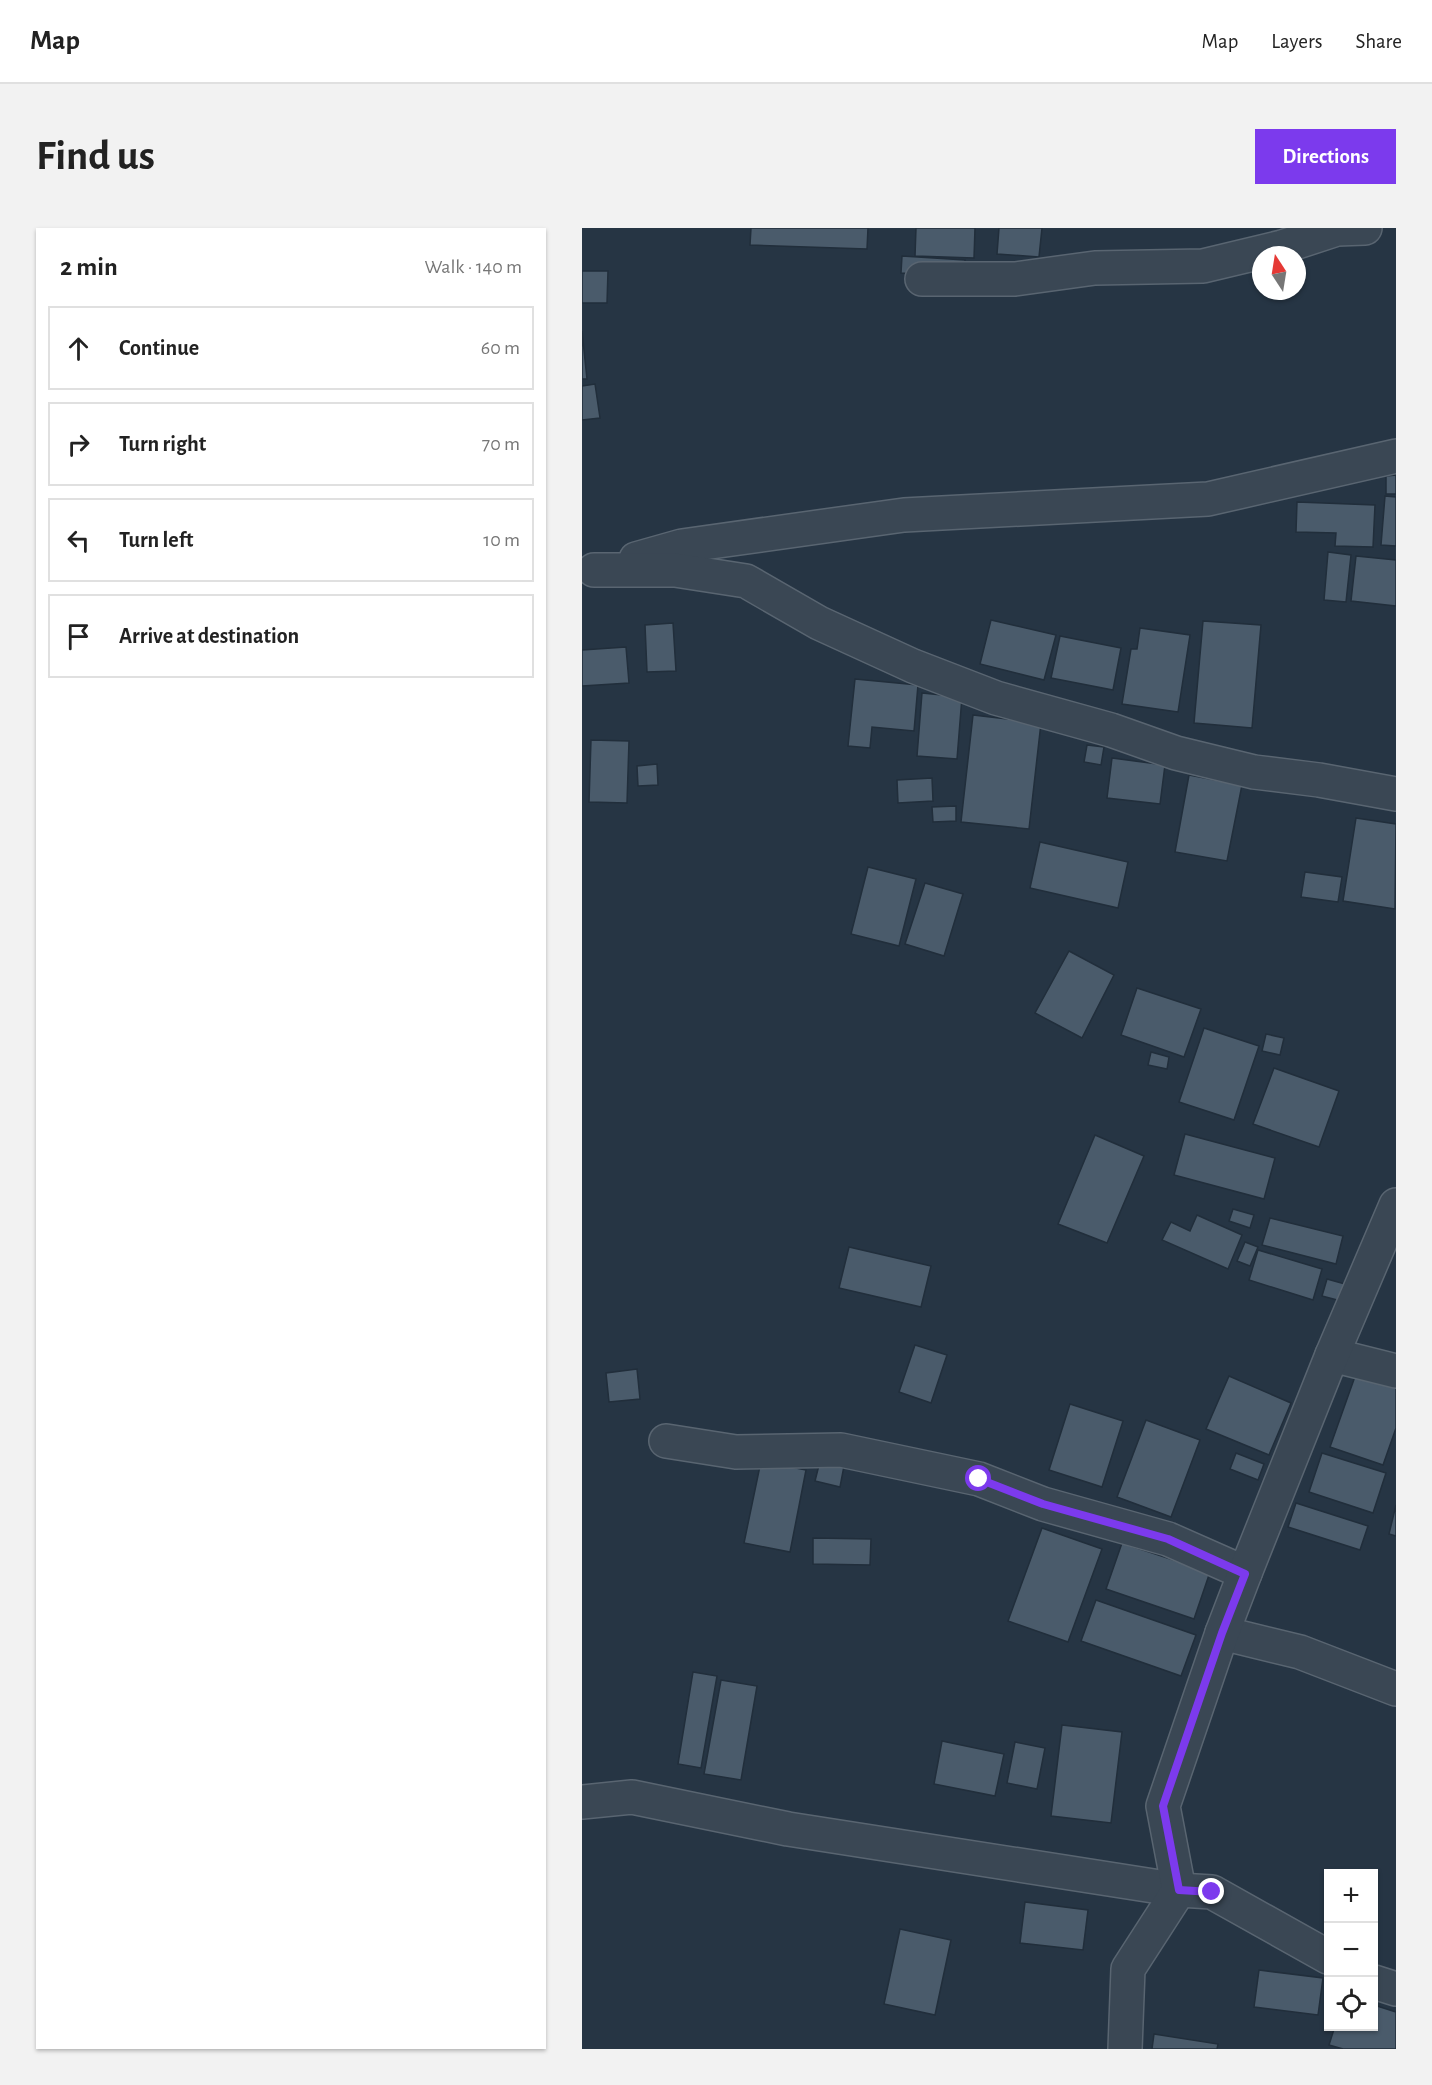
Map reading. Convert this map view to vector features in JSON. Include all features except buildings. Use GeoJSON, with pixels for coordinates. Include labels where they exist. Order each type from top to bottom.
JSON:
{"type":"FeatureCollection","features":[{"type":"Feature","properties":{"kind":"street"},"geometry":{"type":"LineString","coordinates":[[922,279],[1015,279],[1095,268],[1203,266],[1281,247],[1337,229],[1365,228]]}},
{"type":"Feature","properties":{"kind":"street"},"geometry":{"type":"LineString","coordinates":[[588,570],[682,546],[904,515],[1208,499],[1396,456]]}},
{"type":"Feature","properties":{"kind":"street"},"geometry":{"type":"LineString","coordinates":[[588,570],[675,570],[746,581],[819,623],[913,666],[996,698],[1111,730],[1176,753],[1254,772],[1320,780],[1396,794]]}},
{"type":"Feature","properties":{"kind":"street"},"geometry":{"type":"LineString","coordinates":[[1125,2049],[1128,1969],[1179,1890],[1163,1806],[1222,1633],[1332,1355],[1396,1205]]}},
{"type":"Feature","properties":{"kind":"street"},"geometry":{"type":"LineString","coordinates":[[1332,1355],[1396,1371]]}},
{"type":"Feature","properties":{"kind":"street"},"geometry":{"type":"LineString","coordinates":[[666,1441],[736,1452],[841,1450],[979,1479],[1043,1504],[1168,1539],[1245,1574]]}},
{"type":"Feature","properties":{"kind":"street"},"geometry":{"type":"LineString","coordinates":[[1222,1633],[1300,1652],[1396,1689]]}},
{"type":"Feature","properties":{"kind":"street"},"geometry":{"type":"LineString","coordinates":[[582,1802],[632,1797],[788,1829],[1179,1890],[1212,1892],[1324,1954]]}},
{"type":"Feature","properties":{"kind":"street"},"geometry":{"type":"LineString","coordinates":[[1378,1983],[1396,1989]]}},
{"type":"Feature","properties":{"kind":"route"},"geometry":{"type":"LineString","coordinates":[[979,1479],[1043,1504],[1168,1539],[1245,1574],[1222,1633],[1163,1806],[1179,1890],[1212,1892]]}}]}
